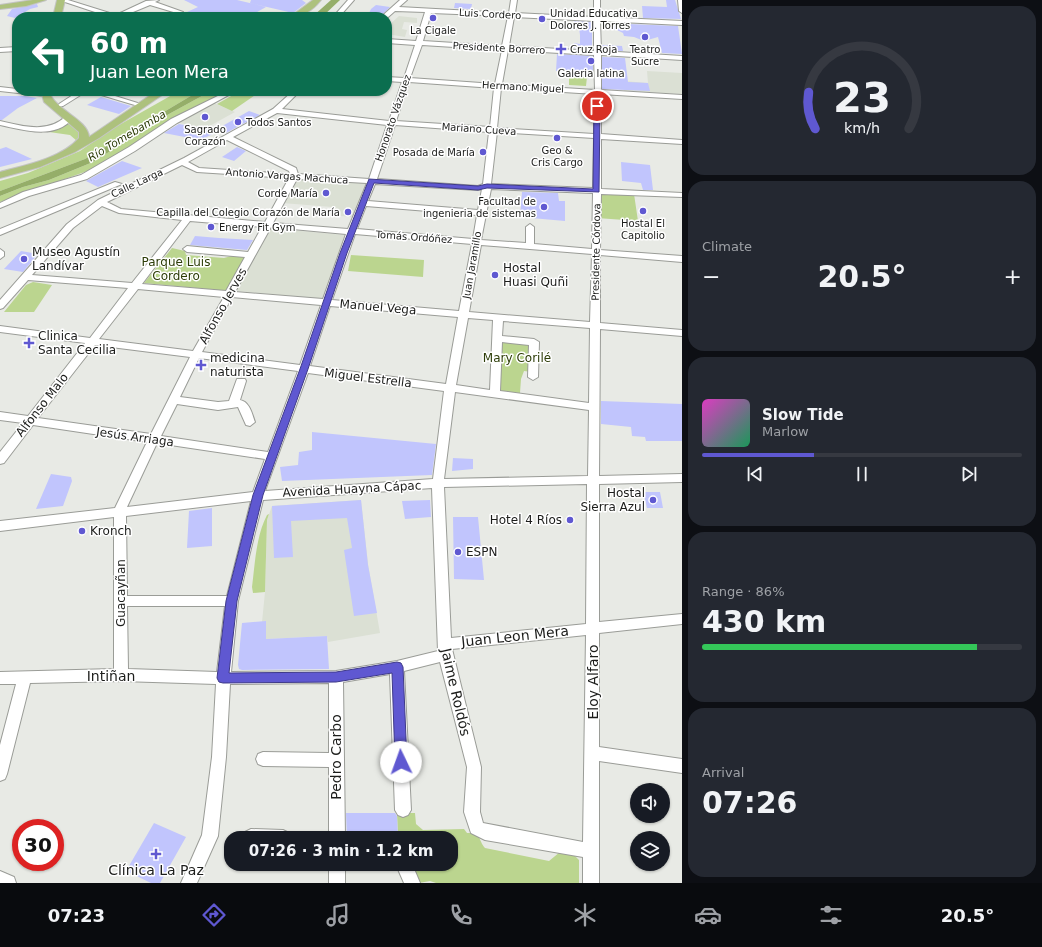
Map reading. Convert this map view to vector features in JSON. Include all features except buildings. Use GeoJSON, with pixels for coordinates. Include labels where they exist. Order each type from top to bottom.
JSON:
{"type":"FeatureCollection","features":[{"type":"Feature","properties":{"kind":"main road"},"geometry":{"type":"LineString","coordinates":[[58,12],[62,0]]}},
{"type":"Feature","properties":{"kind":"main road"},"geometry":{"type":"LineString","coordinates":[[302,12],[317,0]]}},
{"type":"Feature","properties":{"kind":"main road"},"geometry":{"type":"LineString","coordinates":[[0,7],[40,1],[50,4],[54,3]]}},
{"type":"Feature","properties":{"kind":"main road"},"geometry":{"type":"LineString","coordinates":[[48,96],[49,102],[83,131],[86,138]]}},
{"type":"Feature","properties":{"kind":"main road"},"geometry":{"type":"LineString","coordinates":[[0,174],[25,169],[60,156],[86,138],[90,133],[88,129],[51,96]]}},
{"type":"Feature","properties":{"kind":"main road"},"geometry":{"type":"LineString","coordinates":[[0,174],[25,171],[60,158],[82,147],[140,105],[155,96]]}},
{"type":"Feature","properties":{"kind":"main road"},"geometry":{"type":"LineString","coordinates":[[0,174],[71,148],[86,138],[98,135]]}},
{"type":"Feature","properties":{"kind":"street"},"geometry":{"type":"LineString","coordinates":[[62,0],[100,12]]}},
{"type":"Feature","properties":{"kind":"street"},"geometry":{"type":"LineString","coordinates":[[142,0],[153,1],[180,12]]}},
{"type":"Feature","properties":{"kind":"street"},"geometry":{"type":"LineString","coordinates":[[340,12],[351,0]]}},
{"type":"Feature","properties":{"kind":"street"},"geometry":{"type":"LineString","coordinates":[[390,12],[404,0]]}},
{"type":"Feature","properties":{"kind":"street","name":"Juan Jaramillo"},"geometry":{"type":"LineString","coordinates":[[438,483],[450,388],[487,186],[498,86],[514,0]]}},
{"type":"Feature","properties":{"kind":"street","name":"Presidente Córdova"},"geometry":{"type":"LineString","coordinates":[[593,480],[598,92],[596,20],[597,0]]}},
{"type":"Feature","properties":{"kind":"street"},"geometry":{"type":"LineString","coordinates":[[681,0],[682,11]]}},
{"type":"Feature","properties":{"kind":"street"},"geometry":{"type":"LineString","coordinates":[[128,12],[153,1]]}},
{"type":"Feature","properties":{"kind":"street","name":"Luis Cordero"},"geometry":{"type":"LineString","coordinates":[[394,9],[682,23]]}},
{"type":"Feature","properties":{"kind":"street","name":"Honorato Vázquez"},"geometry":{"type":"LineString","coordinates":[[189,883],[210,836],[219,757],[223,678],[232,601],[258,495],[352,232],[364,204],[419,43],[428,11]]}},
{"type":"Feature","properties":{"kind":"street","name":"Presidente Borrero"},"geometry":{"type":"LineString","coordinates":[[392,42],[682,58]]}},
{"type":"Feature","properties":{"kind":"street"},"geometry":{"type":"LineString","coordinates":[[0,50],[12,49]]}},
{"type":"Feature","properties":{"kind":"street","name":"Hermano Miguel"},"geometry":{"type":"LineString","coordinates":[[392,79],[682,97]]}},
{"type":"Feature","properties":{"kind":"street"},"geometry":{"type":"LineString","coordinates":[[0,89],[12,90]]}},
{"type":"Feature","properties":{"kind":"street"},"geometry":{"type":"LineString","coordinates":[[60,104],[75,96]]}},
{"type":"Feature","properties":{"kind":"street"},"geometry":{"type":"LineString","coordinates":[[108,96],[140,105]]}},
{"type":"Feature","properties":{"kind":"street"},"geometry":{"type":"LineString","coordinates":[[0,206],[26,194],[84,176],[132,149],[174,121],[223,96]]}},
{"type":"Feature","properties":{"kind":"street","name":"Calle Larga"},"geometry":{"type":"LineString","coordinates":[[0,306],[4,295],[27,277],[70,226],[101,202],[181,162],[276,111],[292,96]]}},
{"type":"Feature","properties":{"kind":"street","name":"Mariano Cueva"},"geometry":{"type":"LineString","coordinates":[[276,111],[391,123],[494,131],[682,142]]}},
{"type":"Feature","properties":{"kind":"street"},"geometry":{"type":"LineString","coordinates":[[0,123],[44,130],[57,128],[69,118]]}},
{"type":"Feature","properties":{"kind":"street"},"geometry":{"type":"LineString","coordinates":[[2,232],[176,159],[212,140],[227,136],[293,170],[294,177]]}},
{"type":"Feature","properties":{"kind":"street","name":"Antonio Vargas Machuca"},"geometry":{"type":"LineString","coordinates":[[181,162],[197,170],[294,177],[478,188],[487,186],[682,195]]}},
{"type":"Feature","properties":{"kind":"street","name":"Alfonso Jerves"},"geometry":{"type":"LineString","coordinates":[[120,511],[125,496],[196,355],[294,177]]}},
{"type":"Feature","properties":{"kind":"street","name":"Tomás Ordóñez"},"geometry":{"type":"LineString","coordinates":[[101,202],[118,211],[188,218],[682,259]]}},
{"type":"Feature","properties":{"kind":"street"},"geometry":{"type":"LineString","coordinates":[[364,204],[481,213]]}},
{"type":"Feature","properties":{"kind":"street","name":"Alfonso Malo"},"geometry":{"type":"LineString","coordinates":[[0,460],[188,218]]}},
{"type":"Feature","properties":{"kind":"street"},"geometry":{"type":"LineString","coordinates":[[530,227],[530,246]]}},
{"type":"Feature","properties":{"kind":"street"},"geometry":{"type":"LineString","coordinates":[[187,249],[251,255]]}},
{"type":"Feature","properties":{"kind":"street","name":"Manuel Vega"},"geometry":{"type":"LineString","coordinates":[[27,277],[682,333]]}},
{"type":"Feature","properties":{"kind":"street"},"geometry":{"type":"LineString","coordinates":[[495,394],[498,318]]}},
{"type":"Feature","properties":{"kind":"street","name":"Miguel Estrella"},"geometry":{"type":"LineString","coordinates":[[0,329],[594,407]]}},
{"type":"Feature","properties":{"kind":"street"},"geometry":{"type":"LineString","coordinates":[[497,339],[534,342],[533,377]]}},
{"type":"Feature","properties":{"kind":"street"},"geometry":{"type":"LineString","coordinates":[[234,403],[241,381]]}},
{"type":"Feature","properties":{"kind":"street"},"geometry":{"type":"LineString","coordinates":[[173,400],[218,406],[234,403],[243,405],[250,422]]}},
{"type":"Feature","properties":{"kind":"street","name":"Jesús Arriaga"},"geometry":{"type":"LineString","coordinates":[[0,416],[271,456]]}},
{"type":"Feature","properties":{"kind":"street","name":"Avenida Huayna Cápac"},"geometry":{"type":"LineString","coordinates":[[0,526],[258,495],[438,483],[682,478]]}},
{"type":"Feature","properties":{"kind":"street","name":"Eloy Alfaro"},"geometry":{"type":"LineString","coordinates":[[591,883],[593,480]]}},
{"type":"Feature","properties":{"kind":"street","name":"Jaime Roldós"},"geometry":{"type":"LineString","coordinates":[[438,483],[444,649],[474,767],[472,812],[476,828],[485,832],[591,851]]}},
{"type":"Feature","properties":{"kind":"street","name":"Guacayñan"},"geometry":{"type":"LineString","coordinates":[[120,511],[122,601],[121,674]]}},
{"type":"Feature","properties":{"kind":"street"},"geometry":{"type":"LineString","coordinates":[[122,601],[232,601]]}},
{"type":"Feature","properties":{"kind":"street","name":"Juan Leon Mera"},"geometry":{"type":"LineString","coordinates":[[223,678],[336,677],[397,667],[436,658],[444,649],[593,628],[682,619]]}},
{"type":"Feature","properties":{"kind":"street"},"geometry":{"type":"LineString","coordinates":[[397,667],[403,810]]}},
{"type":"Feature","properties":{"kind":"street","name":"Intiñan"},"geometry":{"type":"LineString","coordinates":[[0,678],[121,674],[223,678]]}},
{"type":"Feature","properties":{"kind":"street","name":"Pedro Carbo"},"geometry":{"type":"LineString","coordinates":[[336,677],[337,831]]}},
{"type":"Feature","properties":{"kind":"street"},"geometry":{"type":"LineString","coordinates":[[0,774],[24,678]]}},
{"type":"Feature","properties":{"kind":"street"},"geometry":{"type":"LineString","coordinates":[[592,753],[682,766]]}},
{"type":"Feature","properties":{"kind":"street"},"geometry":{"type":"LineString","coordinates":[[263,759],[336,760]]}},
{"type":"Feature","properties":{"kind":"street"},"geometry":{"type":"LineString","coordinates":[[337,871],[337,883]]}},
{"type":"Feature","properties":{"kind":"street"},"geometry":{"type":"LineString","coordinates":[[407,871],[412,883]]}},
{"type":"Feature","properties":{"kind":"street"},"geometry":{"type":"LineString","coordinates":[[0,879],[8,883]]}},
{"type":"Feature","properties":{"kind":"shaded area"},"geometry":{"type":"Polygon","coordinates":[[[399,16],[417,18],[417,23],[404,22],[402,29],[407,30],[405,37],[392,35],[392,22],[399,16]]]}},
{"type":"Feature","properties":{"kind":"shaded area"},"geometry":{"type":"Polygon","coordinates":[[[647,71],[682,73],[682,94],[624,91],[623,81],[648,83],[647,71]]]}},
{"type":"Feature","properties":{"kind":"shaded area","name":"Sagrado Corazón"},"geometry":{"type":"Polygon","coordinates":[[[214,103],[235,112],[206,128],[174,122],[214,103]]]}},
{"type":"Feature","properties":{"kind":"shaded area","name":"Corde María"},"geometry":{"type":"Polygon","coordinates":[[[297,178],[367,183],[353,217],[328,215],[332,207],[282,203],[297,178]]]}},
{"type":"Feature","properties":{"kind":"shaded area"},"geometry":{"type":"Polygon","coordinates":[[[269,228],[345,235],[323,299],[237,291],[269,228]]]}},
{"type":"Feature","properties":{"kind":"shaded area"},"geometry":{"type":"Polygon","coordinates":[[[361,500],[368,564],[380,633],[328,642],[327,636],[266,639],[266,622],[262,622],[265,592],[267,520],[272,506],[361,500]]]}},
{"type":"Feature","properties":{"kind":"green space"},"geometry":{"type":"Polygon","coordinates":[[[569,76],[587,77],[586,86],[569,85],[569,76]]]}},
{"type":"Feature","properties":{"kind":"green space"},"geometry":{"type":"Polygon","coordinates":[[[170,96],[191,96],[85,159],[0,191],[0,181],[28,173],[80,151],[112,129],[170,96]]]}},
{"type":"Feature","properties":{"kind":"green space"},"geometry":{"type":"Polygon","coordinates":[[[202,96],[220,96],[161,125],[136,144],[93,169],[0,202],[0,196],[23,187],[49,180],[93,162],[169,114],[202,96]]]}},
{"type":"Feature","properties":{"kind":"green space"},"geometry":{"type":"Polygon","coordinates":[[[231,96],[254,96],[232,111],[217,104],[231,96]]]}},
{"type":"Feature","properties":{"kind":"green space"},"geometry":{"type":"Polygon","coordinates":[[[68,123],[79,131],[81,136],[77,141],[70,135],[42,131],[59,129],[68,123]]]}},
{"type":"Feature","properties":{"kind":"green space"},"geometry":{"type":"Polygon","coordinates":[[[597,192],[634,194],[638,221],[597,218],[597,192]]]}},
{"type":"Feature","properties":{"kind":"green space","name":"Parque Luis Cordero"},"geometry":{"type":"Polygon","coordinates":[[[172,248],[185,251],[186,255],[224,258],[235,255],[247,256],[227,291],[144,283],[172,248]]]}},
{"type":"Feature","properties":{"kind":"green space"},"geometry":{"type":"Polygon","coordinates":[[[351,255],[424,260],[423,277],[348,271],[351,255]]]}},
{"type":"Feature","properties":{"kind":"green space"},"geometry":{"type":"Polygon","coordinates":[[[33,282],[52,285],[34,312],[4,312],[26,285],[33,282]]]}},
{"type":"Feature","properties":{"kind":"green space","name":"Mary Corilé"},"geometry":{"type":"Polygon","coordinates":[[[501,341],[533,345],[532,372],[524,371],[521,379],[520,393],[499,391],[501,341]]]}},
{"type":"Feature","properties":{"kind":"green space"},"geometry":{"type":"Polygon","coordinates":[[[269,514],[267,520],[265,592],[253,593],[252,587],[258,541],[263,523],[269,514]]]}},
{"type":"Feature","properties":{"kind":"green space"},"geometry":{"type":"Polygon","coordinates":[[[397,813],[415,813],[416,824],[423,830],[464,829],[467,833],[475,834],[485,848],[549,861],[560,852],[574,855],[579,860],[579,883],[436,883],[430,881],[419,883],[413,871],[458,871],[458,831],[398,831],[397,813]]]}},
{"type":"Feature","properties":{"kind":"water"},"geometry":{"type":"Polygon","coordinates":[[[191,96],[202,96],[169,114],[93,162],[49,180],[23,187],[0,196],[0,191],[85,159],[191,96]]]}},
{"type":"Feature","properties":{"kind":"waterway","name":"Río Tomebamba"},"geometry":{"type":"LineString","coordinates":[[323,12],[336,0]]}},
{"type":"Feature","properties":{"kind":"place","name":"La Cigale"},"geometry":{"type":"Point","coordinates":[433,18]}},
{"type":"Feature","properties":{"kind":"place","name":"Unidad Educativa Dolores J. Torres"},"geometry":{"type":"Point","coordinates":[542,19]}},
{"type":"Feature","properties":{"kind":"place","name":"Teatro Sucre"},"geometry":{"type":"Point","coordinates":[645,37]}},
{"type":"Feature","properties":{"kind":"place","name":"Cruz Roja"},"geometry":{"type":"Point","coordinates":[561,49]}},
{"type":"Feature","properties":{"kind":"place","name":"Galeria latina"},"geometry":{"type":"Point","coordinates":[591,61]}},
{"type":"Feature","properties":{"kind":"place","name":"Sagrado Corazón"},"geometry":{"type":"Point","coordinates":[205,117]}},
{"type":"Feature","properties":{"kind":"place","name":"Todos Santos"},"geometry":{"type":"Point","coordinates":[238,122]}},
{"type":"Feature","properties":{"kind":"place","name":"Geo & Cris Cargo"},"geometry":{"type":"Point","coordinates":[557,138]}},
{"type":"Feature","properties":{"kind":"place","name":"Posada de María"},"geometry":{"type":"Point","coordinates":[483,152]}},
{"type":"Feature","properties":{"kind":"place","name":"Corde María"},"geometry":{"type":"Point","coordinates":[326,193]}},
{"type":"Feature","properties":{"kind":"place","name":"Facultad de ingenieria de sistemas"},"geometry":{"type":"Point","coordinates":[544,207]}},
{"type":"Feature","properties":{"kind":"place","name":"Hostal El Capitolio"},"geometry":{"type":"Point","coordinates":[643,211]}},
{"type":"Feature","properties":{"kind":"place","name":"Capilla del Colegio Corazón de María"},"geometry":{"type":"Point","coordinates":[348,212]}},
{"type":"Feature","properties":{"kind":"place","name":"Energy Fit Gym"},"geometry":{"type":"Point","coordinates":[211,227]}},
{"type":"Feature","properties":{"kind":"place","name":"Museo Agustín Landívar"},"geometry":{"type":"Point","coordinates":[24,259]}},
{"type":"Feature","properties":{"kind":"place","name":"Hostal Huasi Quñi"},"geometry":{"type":"Point","coordinates":[495,275]}},
{"type":"Feature","properties":{"kind":"place","name":"Clinica Santa Cecilia"},"geometry":{"type":"Point","coordinates":[29,343]}},
{"type":"Feature","properties":{"kind":"place","name":"medicina naturista"},"geometry":{"type":"Point","coordinates":[201,365]}},
{"type":"Feature","properties":{"kind":"place","name":"Hostal Sierra Azul"},"geometry":{"type":"Point","coordinates":[653,500]}},
{"type":"Feature","properties":{"kind":"place","name":"Hotel 4 Ríos"},"geometry":{"type":"Point","coordinates":[570,520]}},
{"type":"Feature","properties":{"kind":"place","name":"Kronch"},"geometry":{"type":"Point","coordinates":[82,531]}},
{"type":"Feature","properties":{"kind":"place","name":"ESPN"},"geometry":{"type":"Point","coordinates":[458,552]}},
{"type":"Feature","properties":{"kind":"place","name":"Clínica La Paz"},"geometry":{"type":"Point","coordinates":[156,854]}},
{"type":"Feature","properties":{"kind":"route"},"geometry":{"type":"LineString","coordinates":[[401,762],[397,667],[336,677],[253,679],[223,678],[232,601],[258,495],[267,466],[304,369],[343,253],[372,181],[478,188],[487,186],[596,191],[597,106]]}}]}
